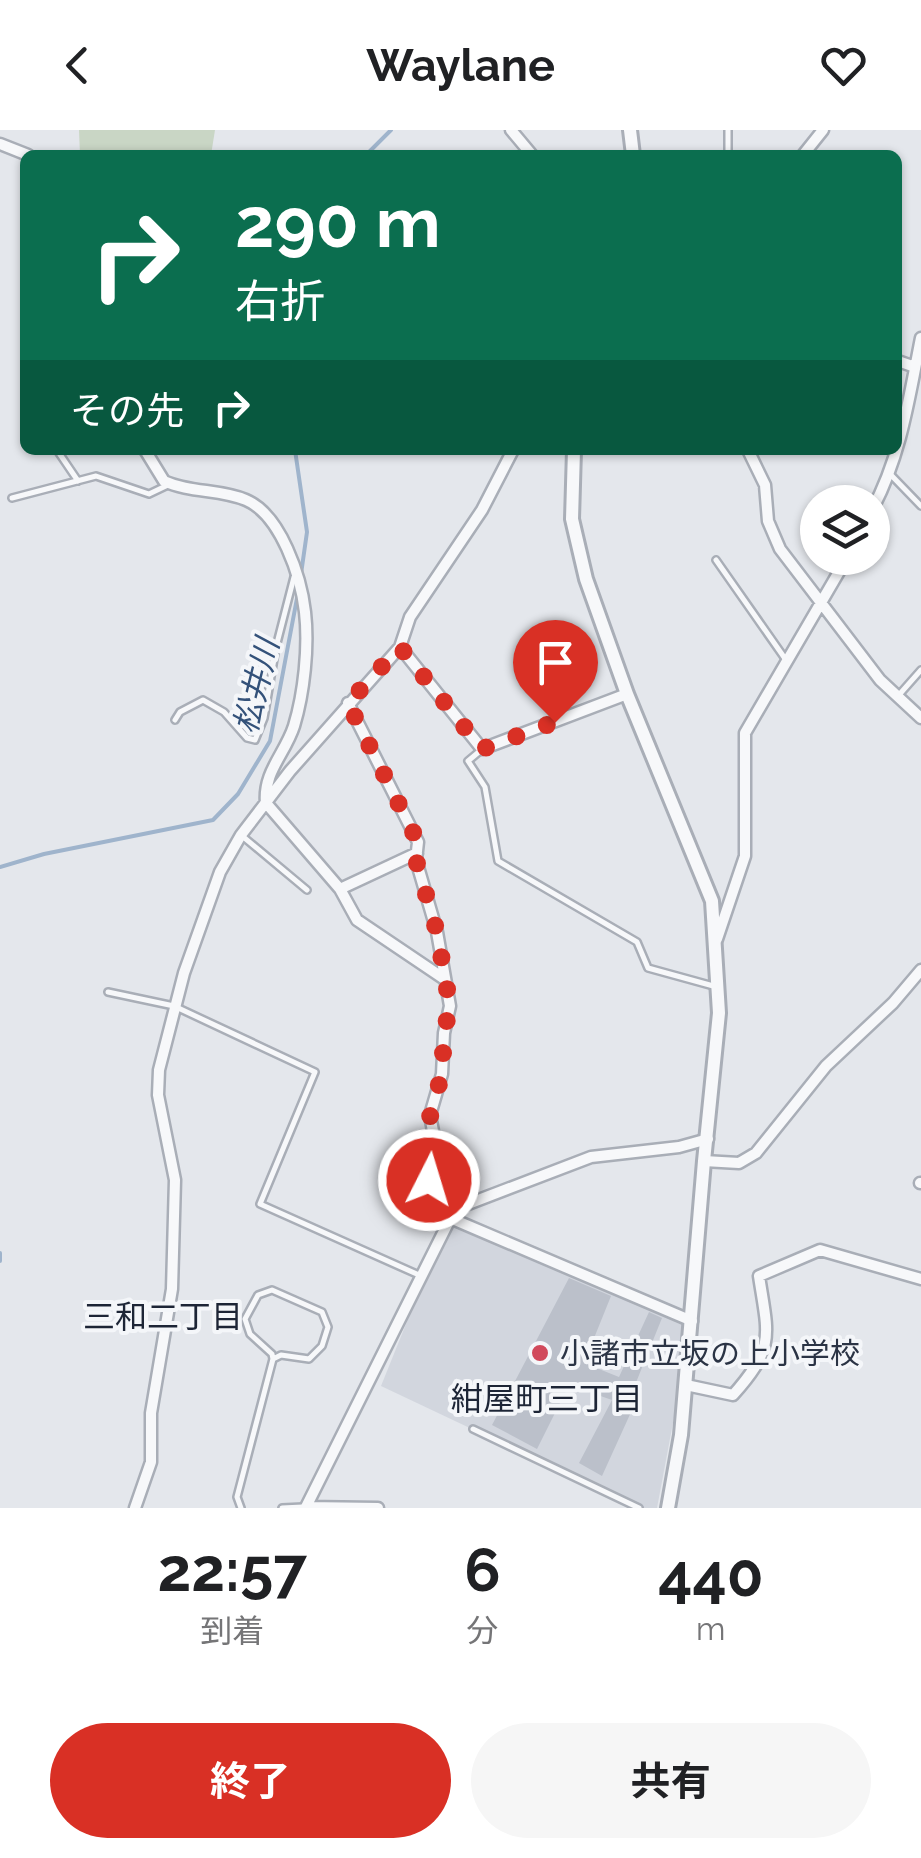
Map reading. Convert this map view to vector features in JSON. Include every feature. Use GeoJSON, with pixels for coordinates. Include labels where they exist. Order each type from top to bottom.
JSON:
{"type":"FeatureCollection","features":[{"type":"Feature","properties":{"kind":"street"},"geometry":{"type":"LineString","coordinates":[[511,130],[528,150]]}},
{"type":"Feature","properties":{"kind":"street"},"geometry":{"type":"LineString","coordinates":[[807,150],[823,130]]}},
{"type":"Feature","properties":{"kind":"street"},"geometry":{"type":"LineString","coordinates":[[902,426],[921,338]]}},
{"type":"Feature","properties":{"kind":"street"},"geometry":{"type":"LineString","coordinates":[[902,362],[915,367]]}},
{"type":"Feature","properties":{"kind":"street"},"geometry":{"type":"LineString","coordinates":[[147,455],[153,468],[170,484],[246,500],[264,512],[277,530],[305,612],[302,694],[293,730],[264,788],[266,804],[340,888],[357,920],[443,978]]}},
{"type":"Feature","properties":{"kind":"street"},"geometry":{"type":"LineString","coordinates":[[135,1508],[151,1462],[151,1413],[172,1289],[175,1180],[158,1095],[164,1045],[220,872],[241,835],[348,703],[400,647],[410,617],[482,510],[510,455]]}},
{"type":"Feature","properties":{"kind":"street"},"geometry":{"type":"LineString","coordinates":[[574,455],[572,520],[586,579],[627,694],[712,901],[716,941],[719,988],[708,1139],[686,1384],[668,1508]]}},
{"type":"Feature","properties":{"kind":"street"},"geometry":{"type":"LineString","coordinates":[[750,455],[765,485],[768,521],[780,549],[880,680],[921,718]]}},
{"type":"Feature","properties":{"kind":"street"},"geometry":{"type":"LineString","coordinates":[[886,485],[895,455]]}},
{"type":"Feature","properties":{"kind":"street"},"geometry":{"type":"LineString","coordinates":[[716,941],[745,856],[744,733],[837,575]]}},
{"type":"Feature","properties":{"kind":"street"},"geometry":{"type":"LineString","coordinates":[[400,647],[482,749],[627,694]]}},
{"type":"Feature","properties":{"kind":"street"},"geometry":{"type":"LineString","coordinates":[[348,703],[418,842],[417,853],[437,932],[450,1006],[442,1074],[430,1115],[435,1142],[429,1180],[436,1193],[453,1214],[692,1321]]}},
{"type":"Feature","properties":{"kind":"street"},"geometry":{"type":"LineString","coordinates":[[340,888],[417,853]]}},
{"type":"Feature","properties":{"kind":"street"},"geometry":{"type":"LineString","coordinates":[[704,1161],[739,1163],[756,1153],[826,1066],[893,1003],[921,970]]}},
{"type":"Feature","properties":{"kind":"street"},"geometry":{"type":"LineString","coordinates":[[378,1508],[306,1507],[419,1274],[453,1214],[591,1158],[680,1147],[708,1139]]}},
{"type":"Feature","properties":{"kind":"street"},"geometry":{"type":"LineString","coordinates":[[686,1384],[732,1395],[749,1377],[768,1340],[759,1276],[820,1250],[921,1279]]}},
{"type":"Feature","properties":{"kind":"lane"},"geometry":{"type":"LineString","coordinates":[[60,455],[78,481]]}},
{"type":"Feature","properties":{"kind":"lane"},"geometry":{"type":"LineString","coordinates":[[891,475],[921,506]]}},
{"type":"Feature","properties":{"kind":"lane"},"geometry":{"type":"LineString","coordinates":[[12,498],[96,476],[148,494],[170,484]]}},
{"type":"Feature","properties":{"kind":"lane"},"geometry":{"type":"LineString","coordinates":[[716,560],[786,660]]}},
{"type":"Feature","properties":{"kind":"lane"},"geometry":{"type":"LineString","coordinates":[[175,720],[180,712],[203,700],[224,712],[247,738],[255,740],[264,718],[295,574]]}},
{"type":"Feature","properties":{"kind":"lane"},"geometry":{"type":"LineString","coordinates":[[898,696],[921,670]]}},
{"type":"Feature","properties":{"kind":"lane"},"geometry":{"type":"LineString","coordinates":[[482,749],[468,761],[485,787],[498,862],[637,942],[648,968],[719,988]]}},
{"type":"Feature","properties":{"kind":"lane"},"geometry":{"type":"LineString","coordinates":[[241,835],[307,890]]}},
{"type":"Feature","properties":{"kind":"lane"},"geometry":{"type":"LineString","coordinates":[[108,992],[174,1006],[314,1072],[260,1204],[419,1274]]}},
{"type":"Feature","properties":{"kind":"lane"},"geometry":{"type":"LineString","coordinates":[[241,1508],[237,1497],[272,1359],[272,1354],[245,1326],[251,1302],[272,1290],[322,1312],[328,1326],[322,1346],[308,1359],[282,1355],[272,1359]]}},
{"type":"Feature","properties":{"kind":"lane"},"geometry":{"type":"LineString","coordinates":[[473,1429],[639,1508]]}},
{"type":"Feature","properties":{"kind":"lane"},"geometry":{"type":"LineString","coordinates":[[282,1508],[306,1507]]}},
{"type":"Feature","properties":{"kind":"shaded area","name":"小諸市立坂の上小学校"},"geometry":{"type":"Polygon","coordinates":[[[446,1225],[692,1321],[657,1508],[639,1508],[381,1386],[446,1225]]]}},
{"type":"Feature","properties":{"kind":"green space"},"geometry":{"type":"Polygon","coordinates":[[[79,130],[215,130],[212,150],[80,150],[79,130]]]}},
{"type":"Feature","properties":{"kind":"building","name":"小諸市立坂の上小学校"},"geometry":{"type":"Polygon","coordinates":[[[569,1278],[611,1296],[584,1363],[619,1377],[649,1312],[662,1318],[635,1385],[642,1388],[602,1476],[579,1463],[612,1400],[569,1385],[537,1449],[492,1425],[569,1278]]]}},
{"type":"Feature","properties":{"kind":"waterway","name":"松井川"},"geometry":{"type":"LineString","coordinates":[[371,150],[391,130]]}},
{"type":"Feature","properties":{"kind":"waterway","name":"松井川"},"geometry":{"type":"LineString","coordinates":[[296,455],[307,532],[301,574]]}},
{"type":"Feature","properties":{"kind":"waterway","name":"松井川"},"geometry":{"type":"LineString","coordinates":[[0,867],[44,854],[213,820],[238,794],[270,741],[298,593]]}},
{"type":"Feature","properties":{"kind":"waterway","name":"松井川"},"geometry":{"type":"LineString","coordinates":[[0,1253],[0,1261]]}},
{"type":"Feature","properties":{"kind":"place","name":"小諸市立坂の上小学校"},"geometry":{"type":"Point","coordinates":[540,1353]}},
{"type":"Feature","properties":{"kind":"district","name":"三和二丁目"},"geometry":{"type":"Point","coordinates":[163,1316]}},
{"type":"Feature","properties":{"kind":"district","name":"紺屋町三丁目"},"geometry":{"type":"Point","coordinates":[547,1398]}},
{"type":"Feature","properties":{"kind":"route"},"geometry":{"type":"LineString","coordinates":[[429,1180],[435,1142],[430,1115],[442,1074],[450,1006],[437,932],[416,860],[418,842],[348,703],[400,647],[482,749],[555,722]]}}]}
